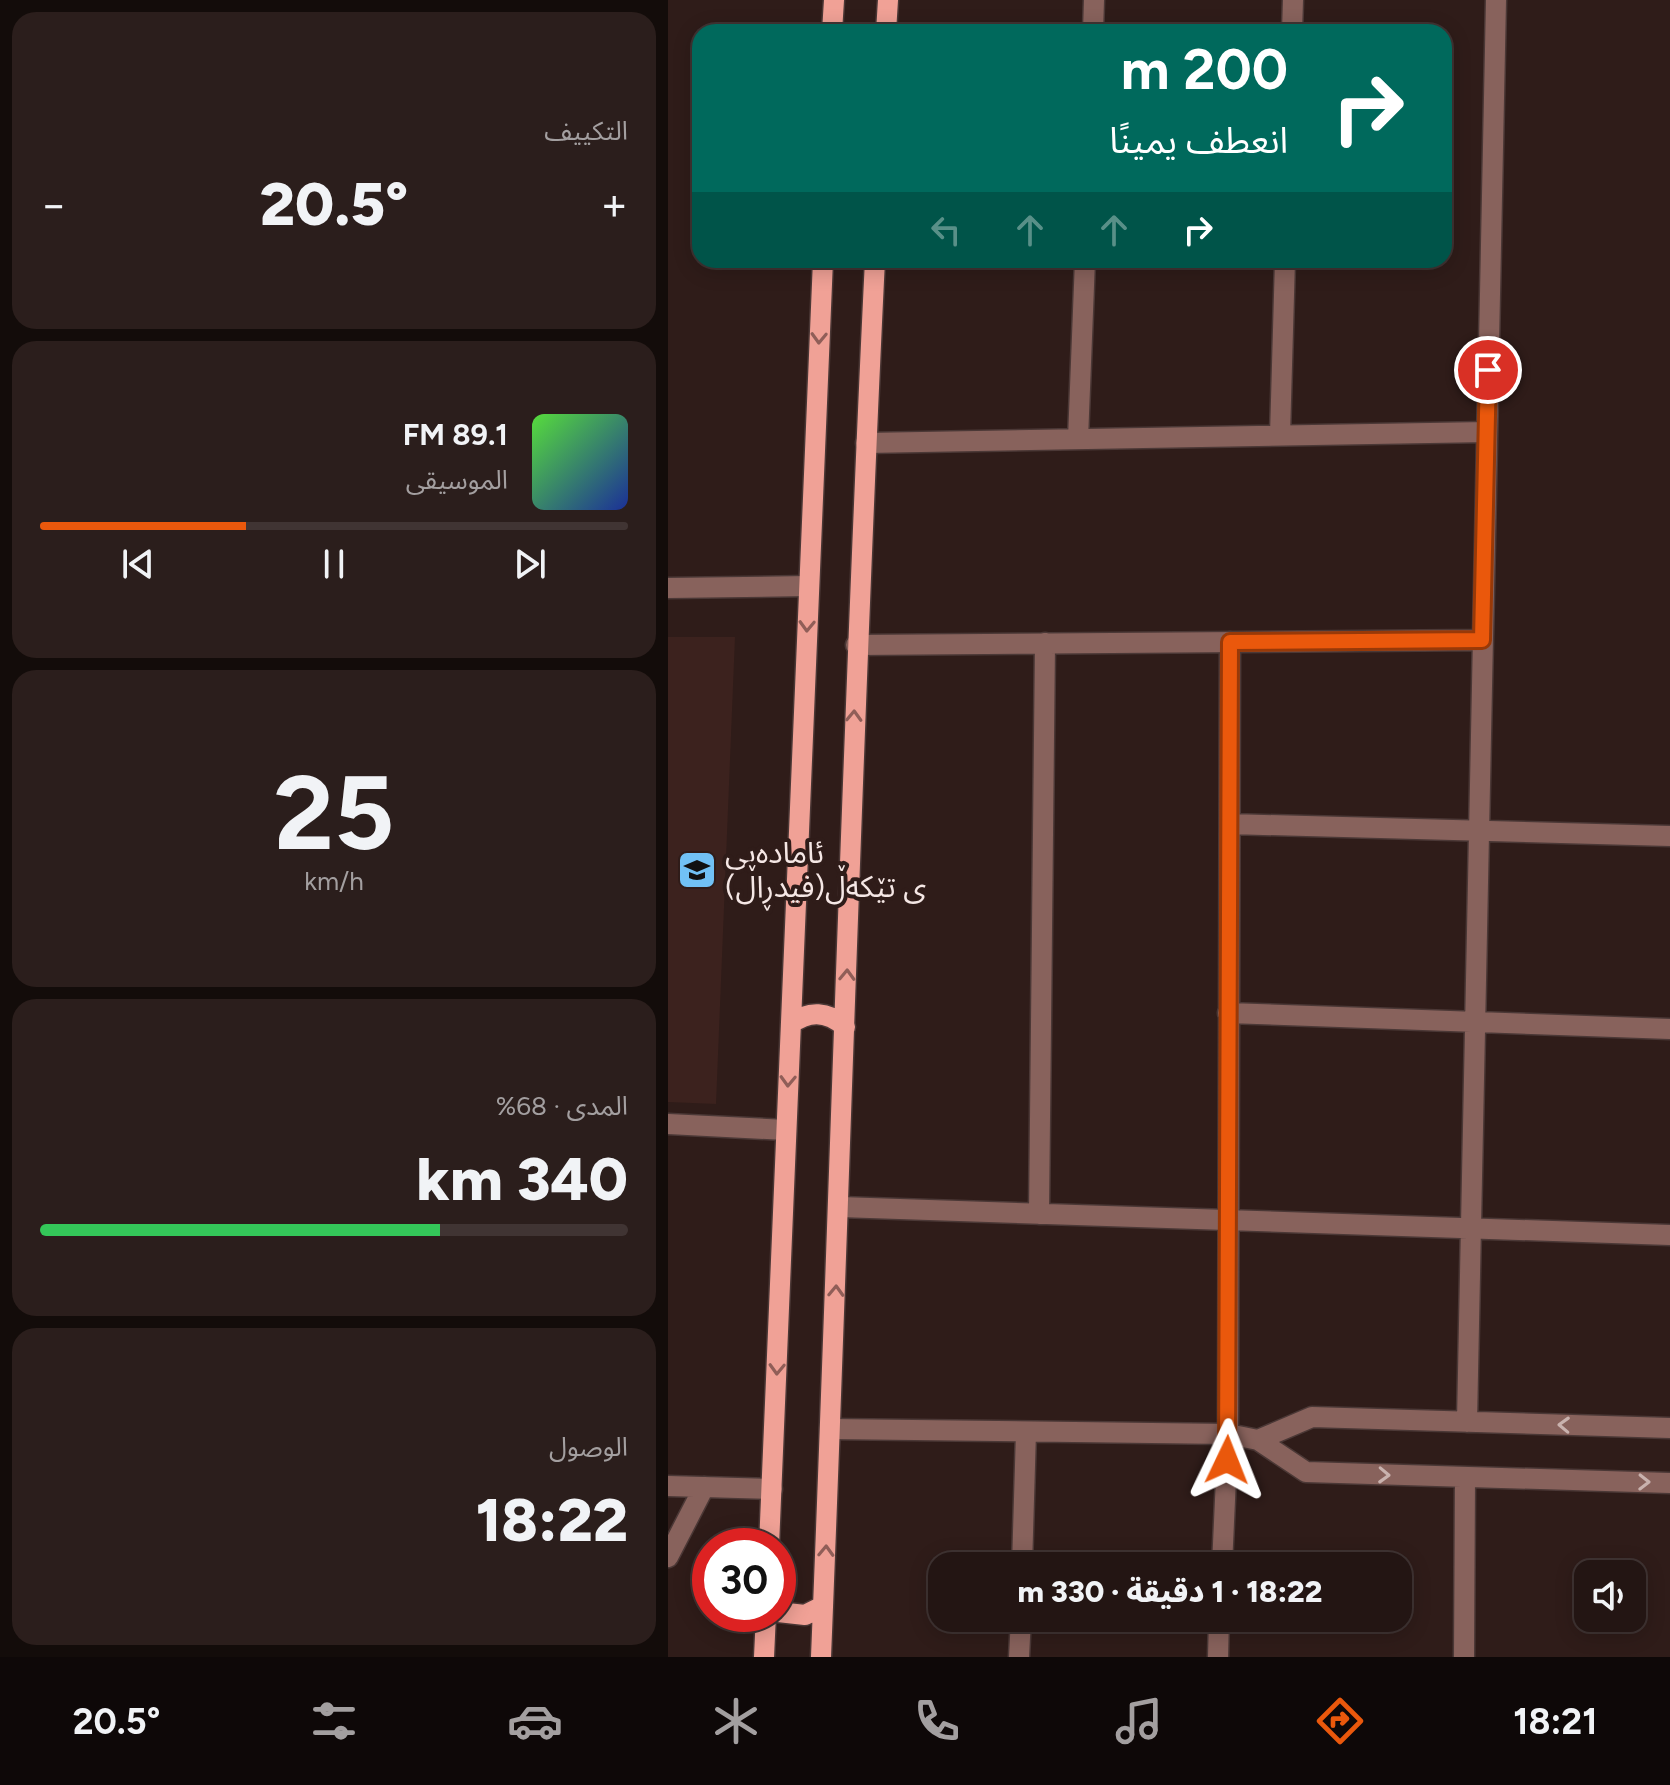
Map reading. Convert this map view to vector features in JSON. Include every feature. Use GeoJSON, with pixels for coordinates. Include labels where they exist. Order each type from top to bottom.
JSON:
{"type":"FeatureCollection","features":[{"type":"Feature","properties":{"kind":"main road"},"geometry":{"type":"LineString","coordinates":[[832,24],[834,0]]}},
{"type":"Feature","properties":{"kind":"main road"},"geometry":{"type":"LineString","coordinates":[[886,24],[888,0]]}},
{"type":"Feature","properties":{"kind":"main road"},"geometry":{"type":"LineString","coordinates":[[770,1528],[823,268]]}},
{"type":"Feature","properties":{"kind":"main road"},"geometry":{"type":"LineString","coordinates":[[821,1657],[840,1207],[856,645],[875,268]]}},
{"type":"Feature","properties":{"kind":"main road"},"geometry":{"type":"LineString","coordinates":[[791,1024],[799,1018],[819,1013],[838,1020],[845,1027]]}},
{"type":"Feature","properties":{"kind":"main road"},"geometry":{"type":"LineString","coordinates":[[796,1614],[805,1615],[823,1606]]}},
{"type":"Feature","properties":{"kind":"main road"},"geometry":{"type":"LineString","coordinates":[[764,1657],[765,1632]]}},
{"type":"Feature","properties":{"kind":"street"},"geometry":{"type":"LineString","coordinates":[[1093,24],[1094,0]]}},
{"type":"Feature","properties":{"kind":"street"},"geometry":{"type":"LineString","coordinates":[[1292,24],[1293,0]]}},
{"type":"Feature","properties":{"kind":"street"},"geometry":{"type":"LineString","coordinates":[[1467,1422],[1496,0]]}},
{"type":"Feature","properties":{"kind":"street"},"geometry":{"type":"LineString","coordinates":[[1078,439],[1085,268]]}},
{"type":"Feature","properties":{"kind":"street"},"geometry":{"type":"LineString","coordinates":[[1280,435],[1285,268]]}},
{"type":"Feature","properties":{"kind":"street"},"geometry":{"type":"LineString","coordinates":[[866,443],[1487,432]]}},
{"type":"Feature","properties":{"kind":"street"},"geometry":{"type":"LineString","coordinates":[[668,588],[808,586]]}},
{"type":"Feature","properties":{"kind":"street"},"geometry":{"type":"LineString","coordinates":[[856,645],[1482,640]]}},
{"type":"Feature","properties":{"kind":"street"},"geometry":{"type":"LineString","coordinates":[[1223,1552],[1228,1434],[1230,642]]}},
{"type":"Feature","properties":{"kind":"street"},"geometry":{"type":"LineString","coordinates":[[1039,1214],[1045,643]]}},
{"type":"Feature","properties":{"kind":"street"},"geometry":{"type":"LineString","coordinates":[[1230,824],[1670,836]]}},
{"type":"Feature","properties":{"kind":"street"},"geometry":{"type":"LineString","coordinates":[[1228,1013],[1670,1029]]}},
{"type":"Feature","properties":{"kind":"street"},"geometry":{"type":"LineString","coordinates":[[668,1124],[786,1130]]}},
{"type":"Feature","properties":{"kind":"street"},"geometry":{"type":"LineString","coordinates":[[840,1207],[1670,1235]]}},
{"type":"Feature","properties":{"kind":"street"},"geometry":{"type":"LineString","coordinates":[[1258,1440],[1312,1417],[1670,1428]]}},
{"type":"Feature","properties":{"kind":"street"},"geometry":{"type":"LineString","coordinates":[[830,1429],[1228,1434],[1258,1440],[1306,1472],[1670,1483]]}},
{"type":"Feature","properties":{"kind":"street"},"geometry":{"type":"LineString","coordinates":[[1022,1552],[1026,1432]]}},
{"type":"Feature","properties":{"kind":"street"},"geometry":{"type":"LineString","coordinates":[[1464,1657],[1465,1478]]}},
{"type":"Feature","properties":{"kind":"street"},"geometry":{"type":"LineString","coordinates":[[668,1486],[772,1489]]}},
{"type":"Feature","properties":{"kind":"street"},"geometry":{"type":"LineString","coordinates":[[668,1557],[704,1487]]}},
{"type":"Feature","properties":{"kind":"street"},"geometry":{"type":"LineString","coordinates":[[1019,1657],[1020,1632]]}},
{"type":"Feature","properties":{"kind":"street"},"geometry":{"type":"LineString","coordinates":[[1218,1657],[1219,1632]]}},
{"type":"Feature","properties":{"kind":"shaded area","name":"ئامادەیی (فیدڕاڵ)ی تێکەڵ"},"geometry":{"type":"Polygon","coordinates":[[[668,637],[735,637],[716,1104],[668,1102],[668,637]]]}},
{"type":"Feature","properties":{"kind":"place","name":"ئامادەیی (فیدڕاڵ)ی تێکەڵ"},"geometry":{"type":"Point","coordinates":[697,870]}},
{"type":"Feature","properties":{"kind":"route"},"geometry":{"type":"LineString","coordinates":[[1227,1460],[1230,642],[1482,640],[1488,370]]}}]}
